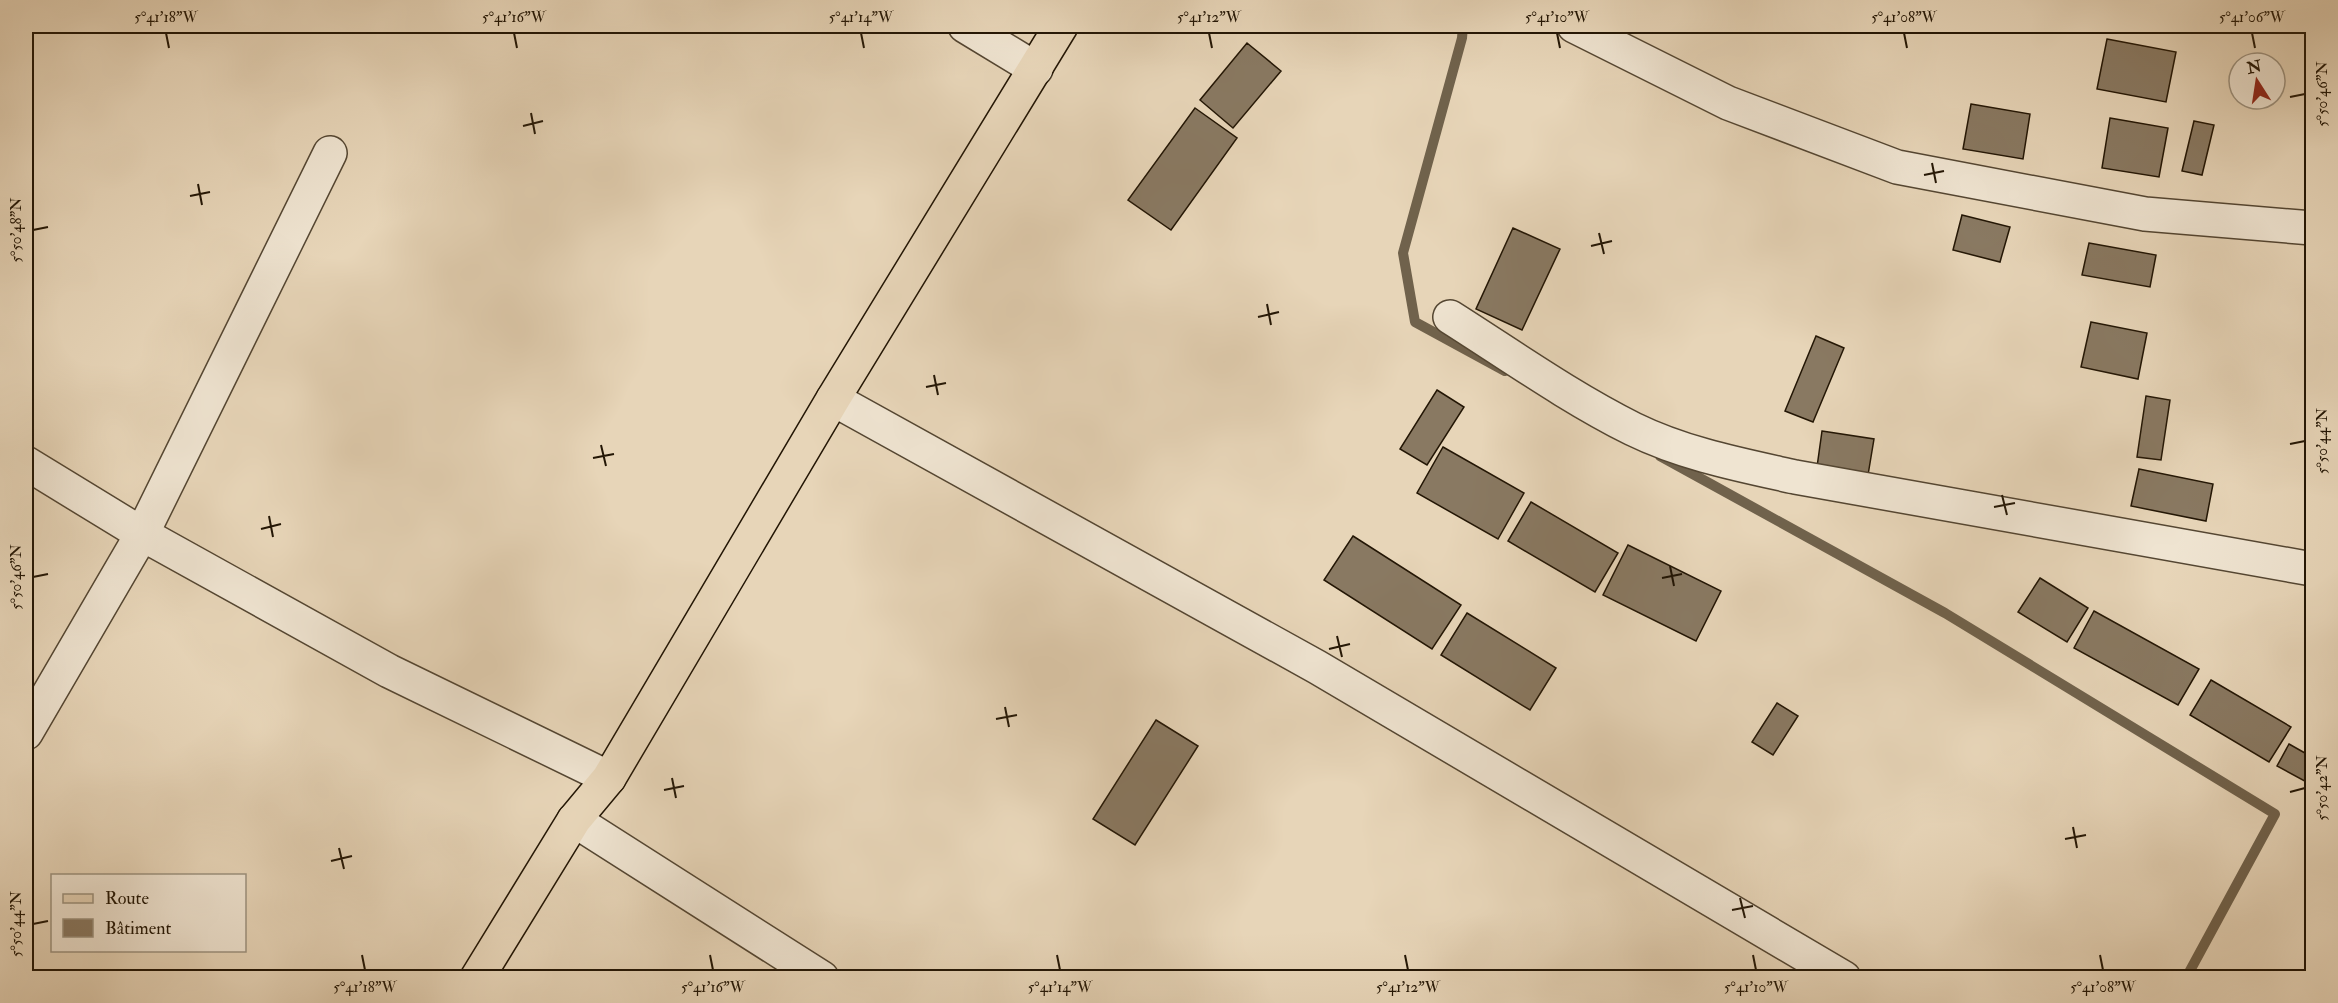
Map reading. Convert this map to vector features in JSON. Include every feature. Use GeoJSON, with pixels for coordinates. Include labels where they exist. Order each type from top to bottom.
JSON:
{"type":"FeatureCollection","features":[{"type":"Feature","properties":{"kind":"main road"},"geometry":{"type":"LineString","coordinates":[[477,978],[574,820],[609,778],[833,399],[1061,26]]}},
{"type":"Feature","properties":{"kind":"street"},"geometry":{"type":"LineString","coordinates":[[965,26],[1036,69]]}},
{"type":"Feature","properties":{"kind":"street"},"geometry":{"type":"LineString","coordinates":[[1574,26],[1728,103],[1897,166],[2145,214],[2313,228]]}},
{"type":"Feature","properties":{"kind":"street"},"geometry":{"type":"LineString","coordinates":[[26,733],[142,534],[330,153]]}},
{"type":"Feature","properties":{"kind":"street"},"geometry":{"type":"LineString","coordinates":[[1450,316],[1579,399],[1635,430],[1716,459],[1795,477],[2313,569]]}},
{"type":"Feature","properties":{"kind":"street"},"geometry":{"type":"LineString","coordinates":[[833,399],[1317,667],[1844,978]]}},
{"type":"Feature","properties":{"kind":"street"},"geometry":{"type":"LineString","coordinates":[[26,463],[142,534],[389,671],[609,778]]}},
{"type":"Feature","properties":{"kind":"street"},"geometry":{"type":"LineString","coordinates":[[574,820],[822,978]]}},
{"type":"Feature","properties":{"kind":"building"},"geometry":{"type":"Polygon","coordinates":[[[2107,39],[2176,52],[2166,102],[2097,89],[2107,39]]]}},
{"type":"Feature","properties":{"kind":"building"},"geometry":{"type":"Polygon","coordinates":[[[1247,43],[1281,71],[1233,128],[1200,100],[1247,43]]]}},
{"type":"Feature","properties":{"kind":"building"},"geometry":{"type":"Polygon","coordinates":[[[1971,104],[2030,114],[2023,159],[1963,149],[1971,104]]]}},
{"type":"Feature","properties":{"kind":"building"},"geometry":{"type":"Polygon","coordinates":[[[1195,108],[1237,138],[1171,230],[1128,200],[1195,108]]]}},
{"type":"Feature","properties":{"kind":"building"},"geometry":{"type":"Polygon","coordinates":[[[2110,118],[2168,128],[2159,177],[2102,168],[2110,118]]]}},
{"type":"Feature","properties":{"kind":"building"},"geometry":{"type":"Polygon","coordinates":[[[2194,121],[2214,125],[2202,175],[2182,171],[2194,121]]]}},
{"type":"Feature","properties":{"kind":"building"},"geometry":{"type":"Polygon","coordinates":[[[1962,215],[2010,227],[2000,262],[1953,250],[1962,215]]]}},
{"type":"Feature","properties":{"kind":"building"},"geometry":{"type":"Polygon","coordinates":[[[1513,228],[1560,249],[1522,330],[1476,309],[1513,228]]]}},
{"type":"Feature","properties":{"kind":"building"},"geometry":{"type":"Polygon","coordinates":[[[2089,243],[2156,255],[2150,287],[2082,275],[2089,243]]]}},
{"type":"Feature","properties":{"kind":"building"},"geometry":{"type":"Polygon","coordinates":[[[2091,322],[2147,333],[2138,379],[2081,367],[2091,322]]]}},
{"type":"Feature","properties":{"kind":"building"},"geometry":{"type":"Polygon","coordinates":[[[1816,336],[1844,348],[1813,422],[1785,411],[1816,336]]]}},
{"type":"Feature","properties":{"kind":"building"},"geometry":{"type":"Polygon","coordinates":[[[1437,390],[1464,407],[1427,465],[1400,449],[1437,390]]]}},
{"type":"Feature","properties":{"kind":"building"},"geometry":{"type":"Polygon","coordinates":[[[2146,396],[2170,400],[2161,460],[2137,457],[2146,396]]]}},
{"type":"Feature","properties":{"kind":"building"},"geometry":{"type":"Polygon","coordinates":[[[1822,431],[1874,439],[1868,475],[1817,467],[1822,431]]]}},
{"type":"Feature","properties":{"kind":"building"},"geometry":{"type":"Polygon","coordinates":[[[1443,447],[1524,493],[1498,539],[1417,493],[1443,447]]]}},
{"type":"Feature","properties":{"kind":"building"},"geometry":{"type":"Polygon","coordinates":[[[2139,469],[2213,484],[2206,521],[2131,506],[2139,469]]]}},
{"type":"Feature","properties":{"kind":"building"},"geometry":{"type":"Polygon","coordinates":[[[1531,502],[1618,553],[1595,592],[1508,541],[1531,502]]]}},
{"type":"Feature","properties":{"kind":"building"},"geometry":{"type":"Polygon","coordinates":[[[1353,536],[1461,605],[1432,649],[1324,580],[1353,536]]]}},
{"type":"Feature","properties":{"kind":"building"},"geometry":{"type":"Polygon","coordinates":[[[1628,545],[1721,591],[1696,641],[1603,595],[1628,545]]]}},
{"type":"Feature","properties":{"kind":"building"},"geometry":{"type":"Polygon","coordinates":[[[2040,578],[2088,608],[2067,642],[2018,612],[2040,578]]]}},
{"type":"Feature","properties":{"kind":"building"},"geometry":{"type":"Polygon","coordinates":[[[2094,611],[2199,669],[2178,705],[2074,648],[2094,611]]]}},
{"type":"Feature","properties":{"kind":"building"},"geometry":{"type":"Polygon","coordinates":[[[1467,613],[1556,668],[1530,710],[1441,655],[1467,613]]]}},
{"type":"Feature","properties":{"kind":"building"},"geometry":{"type":"Polygon","coordinates":[[[2211,680],[2291,727],[2269,762],[2190,715],[2211,680]]]}},
{"type":"Feature","properties":{"kind":"building"},"geometry":{"type":"Polygon","coordinates":[[[1777,703],[1798,716],[1773,755],[1752,742],[1777,703]]]}},
{"type":"Feature","properties":{"kind":"building"},"geometry":{"type":"Polygon","coordinates":[[[1156,720],[1198,746],[1135,845],[1093,819],[1156,720]]]}},
{"type":"Feature","properties":{"kind":"building"},"geometry":{"type":"Polygon","coordinates":[[[2289,744],[2312,757],[2312,785],[2277,766],[2289,744]]]}},
{"type":"Feature","properties":{"kind":"waterway"},"geometry":{"type":"LineString","coordinates":[[1463,26],[1462,38],[1403,253],[1415,322],[1505,371]]}},
{"type":"Feature","properties":{"kind":"waterway"},"geometry":{"type":"LineString","coordinates":[[1660,456],[1945,613],[2275,814],[2186,978]]}}]}
